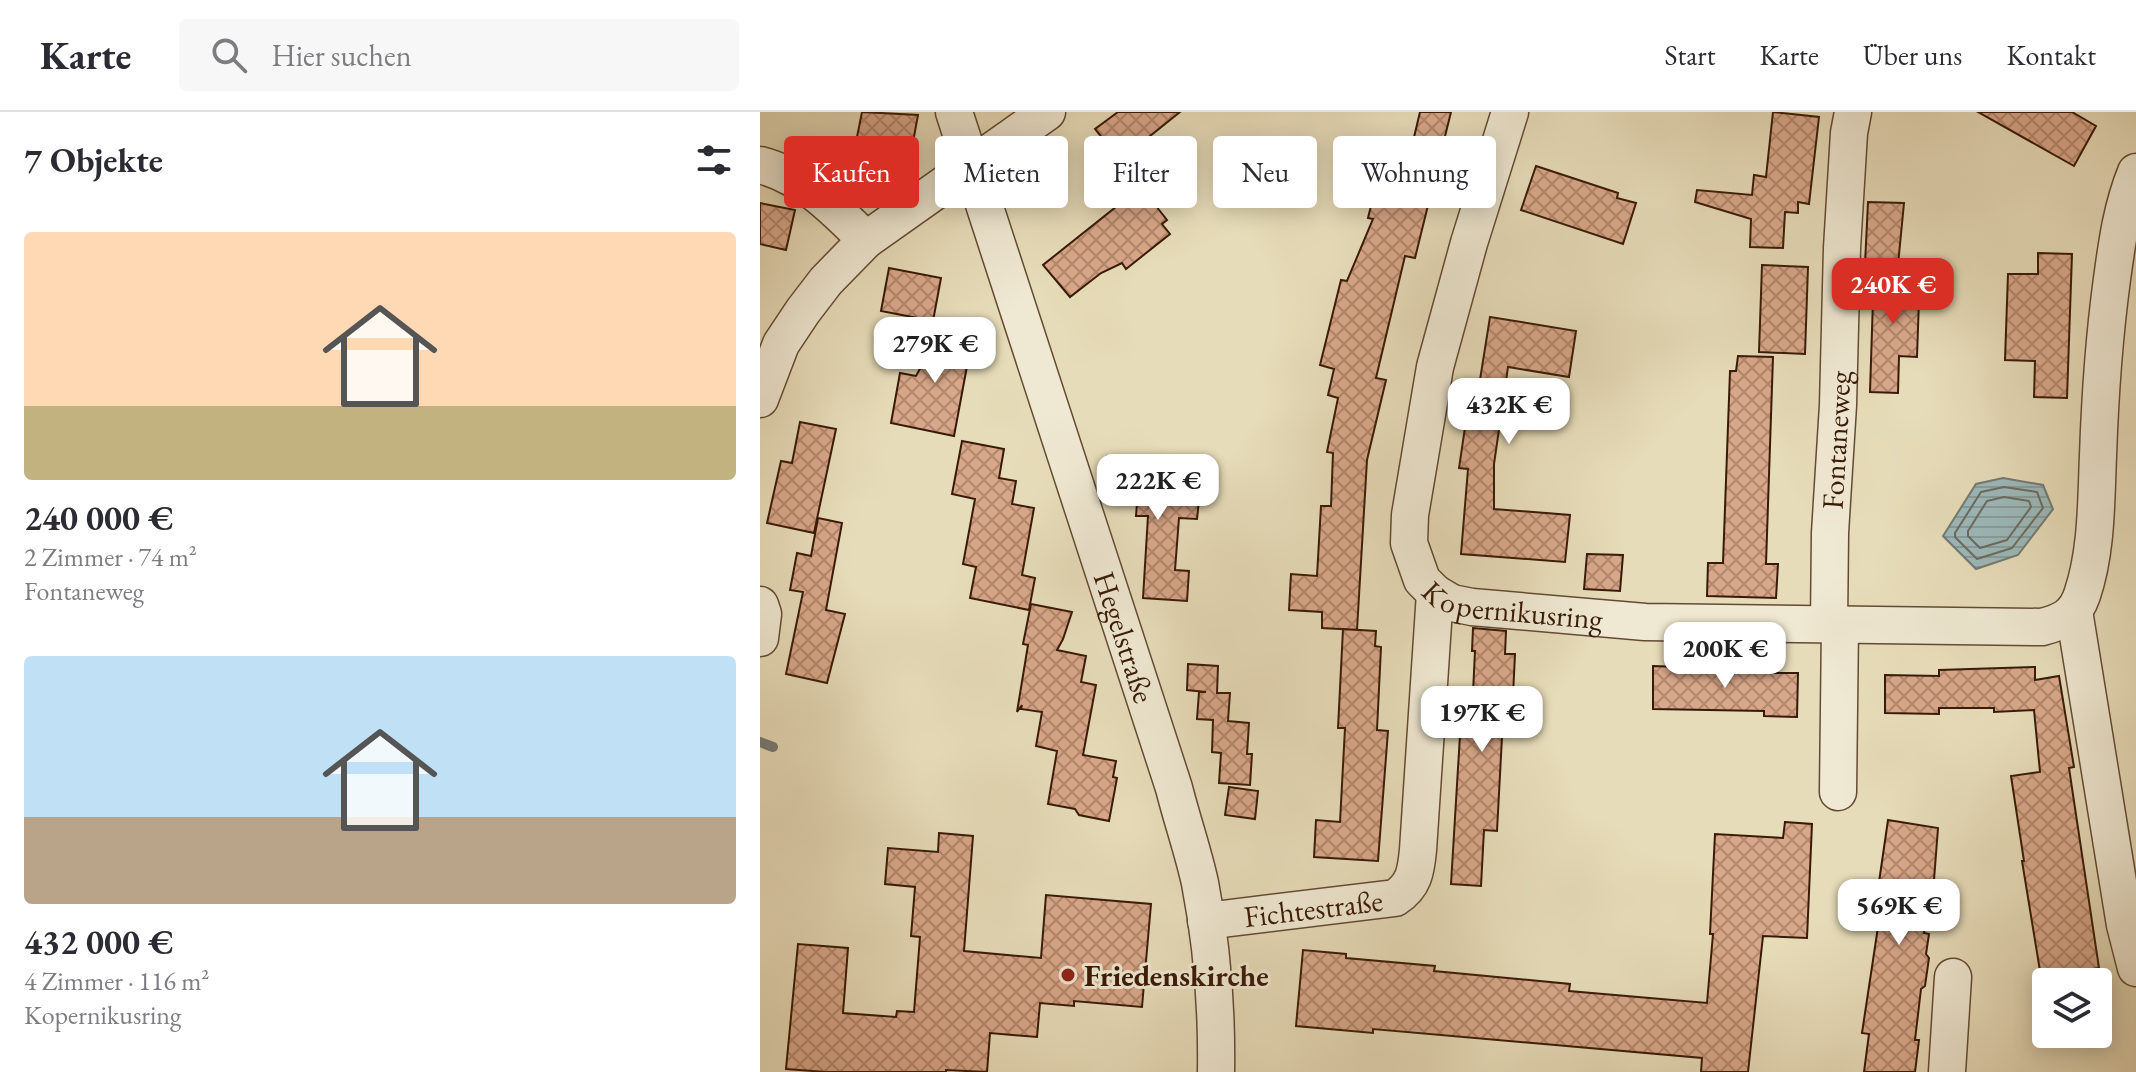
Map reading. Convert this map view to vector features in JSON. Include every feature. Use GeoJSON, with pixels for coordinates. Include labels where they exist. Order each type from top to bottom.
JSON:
{"type":"FeatureCollection","features":[{"type":"Feature","properties":{"kind":"street","name":"Hegelstraße"},"geometry":{"type":"LineString","coordinates":[[954,112],[961,136]]}},
{"type":"Feature","properties":{"kind":"street"},"geometry":{"type":"LineString","coordinates":[[1014,136],[1047,112]]}},
{"type":"Feature","properties":{"kind":"street","name":"Kopernikusring"},"geometry":{"type":"LineString","coordinates":[[1510,112],[1435,367],[1410,515],[1409,543],[1414,561],[1422,580],[1435,593],[1452,603],[1472,607],[1645,622],[2042,627],[2063,622],[2074,611]]}},
{"type":"Feature","properties":{"kind":"street","name":"Fontaneweg"},"geometry":{"type":"LineString","coordinates":[[1838,792],[1834,625],[1842,248],[1853,112]]}},
{"type":"Feature","properties":{"kind":"street"},"geometry":{"type":"LineString","coordinates":[[760,165],[798,181],[826,201],[866,240]]}},
{"type":"Feature","properties":{"kind":"street"},"geometry":{"type":"LineString","coordinates":[[2136,172],[2125,198],[2114,260],[2103,341],[2095,523],[2082,597],[2074,611],[2125,925],[2136,968]]}},
{"type":"Feature","properties":{"kind":"street"},"geometry":{"type":"LineString","coordinates":[[760,399],[771,338],[866,240],[935,193]]}},
{"type":"Feature","properties":{"kind":"street","name":"Hegelstraße"},"geometry":{"type":"LineString","coordinates":[[984,208],[1174,788],[1199,881],[1211,953],[1217,1033],[1216,1072]]}},
{"type":"Feature","properties":{"kind":"street","name":"Fichtestraße"},"geometry":{"type":"LineString","coordinates":[[1206,921],[1395,898],[1407,891],[1416,871],[1418,850],[1435,593]]}},
{"type":"Feature","properties":{"kind":"street"},"geometry":{"type":"LineString","coordinates":[[760,605],[763,614],[760,638]]}},
{"type":"Feature","properties":{"kind":"street"},"geometry":{"type":"LineString","coordinates":[[1947,1072],[1953,977]]}},
{"type":"Feature","properties":{"kind":"water"},"geometry":{"type":"Polygon","coordinates":[[[2003,478],[2043,485],[2053,509],[2018,555],[1976,569],[1943,536],[1976,484],[2003,478]]]}},
{"type":"Feature","properties":{"kind":"building"},"geometry":{"type":"Polygon","coordinates":[[[862,112],[918,115],[914,136],[857,136],[862,112]]]}},
{"type":"Feature","properties":{"kind":"building"},"geometry":{"type":"Polygon","coordinates":[[[1118,112],[1180,112],[1150,136],[1101,136],[1095,129],[1118,112]]]}},
{"type":"Feature","properties":{"kind":"building"},"geometry":{"type":"Polygon","coordinates":[[[1420,112],[1451,112],[1445,136],[1414,136],[1420,112]]]}},
{"type":"Feature","properties":{"kind":"building"},"geometry":{"type":"Polygon","coordinates":[[[1773,112],[1819,117],[1809,204],[1798,202],[1798,213],[1785,212],[1783,248],[1750,247],[1751,219],[1695,202],[1697,190],[1752,195],[1754,175],[1766,177],[1773,112]]]}},
{"type":"Feature","properties":{"kind":"building"},"geometry":{"type":"Polygon","coordinates":[[[1978,112],[2072,112],[2096,126],[2074,166],[1978,112]]]}},
{"type":"Feature","properties":{"kind":"building"},"geometry":{"type":"Polygon","coordinates":[[[1536,166],[1618,193],[1617,198],[1636,203],[1623,244],[1521,210],[1536,166]]]}},
{"type":"Feature","properties":{"kind":"building"},"geometry":{"type":"Polygon","coordinates":[[[1868,202],[1904,203],[1898,265],[1865,264],[1868,202]]]}},
{"type":"Feature","properties":{"kind":"building"},"geometry":{"type":"Polygon","coordinates":[[[760,203],[795,210],[786,250],[760,244],[760,203]]]}},
{"type":"Feature","properties":{"kind":"building"},"geometry":{"type":"Polygon","coordinates":[[[1115,208],[1158,208],[1167,220],[1162,224],[1170,234],[1126,269],[1122,263],[1101,273],[1070,297],[1043,265],[1115,208]]]}},
{"type":"Feature","properties":{"kind":"building"},"geometry":{"type":"Polygon","coordinates":[[[1370,208],[1427,208],[1415,258],[1405,256],[1376,378],[1386,380],[1367,460],[1357,630],[1322,628],[1322,612],[1289,610],[1291,574],[1317,576],[1321,506],[1331,506],[1333,453],[1327,452],[1338,398],[1328,395],[1334,369],[1320,365],[1341,280],[1347,281],[1373,219],[1368,218],[1370,208]]]}},
{"type":"Feature","properties":{"kind":"building"},"geometry":{"type":"Polygon","coordinates":[[[2038,253],[2072,254],[2067,398],[2034,397],[2035,361],[2005,360],[2008,274],[2038,274],[2038,253]]]}},
{"type":"Feature","properties":{"kind":"building"},"geometry":{"type":"Polygon","coordinates":[[[1762,265],[1808,267],[1805,354],[1759,352],[1762,265]]]}},
{"type":"Feature","properties":{"kind":"building"},"geometry":{"type":"Polygon","coordinates":[[[889,268],[941,278],[933,321],[881,311],[889,268]]]}},
{"type":"Feature","properties":{"kind":"building"},"geometry":{"type":"Polygon","coordinates":[[[1874,269],[1920,271],[1917,357],[1899,356],[1898,393],[1870,392],[1874,269]]]}},
{"type":"Feature","properties":{"kind":"building"},"geometry":{"type":"Polygon","coordinates":[[[1490,317],[1576,331],[1569,377],[1508,367],[1494,464],[1494,509],[1570,515],[1565,562],[1461,554],[1468,469],[1459,468],[1468,407],[1476,405],[1490,317]]]}},
{"type":"Feature","properties":{"kind":"building"},"geometry":{"type":"Polygon","coordinates":[[[933,327],[973,334],[954,436],[891,423],[900,373],[916,376],[927,356],[933,327]]]}},
{"type":"Feature","properties":{"kind":"building"},"geometry":{"type":"Polygon","coordinates":[[[1738,356],[1773,357],[1766,564],[1778,564],[1776,598],[1707,596],[1708,563],[1723,563],[1730,371],[1736,371],[1738,356]]]}},
{"type":"Feature","properties":{"kind":"building"},"geometry":{"type":"Polygon","coordinates":[[[800,422],[836,429],[814,533],[767,523],[781,461],[792,463],[800,422]]]}},
{"type":"Feature","properties":{"kind":"building"},"geometry":{"type":"Polygon","coordinates":[[[962,441],[1004,449],[999,478],[1016,481],[1012,504],[1034,508],[1022,575],[1035,578],[1029,610],[970,598],[976,567],[963,564],[975,499],[952,494],[962,441]]]}},
{"type":"Feature","properties":{"kind":"building"},"geometry":{"type":"Polygon","coordinates":[[[1107,456],[1146,460],[1144,474],[1201,481],[1197,519],[1179,518],[1175,570],[1189,571],[1187,601],[1143,598],[1148,516],[1136,516],[1137,503],[1129,502],[1131,490],[1104,487],[1107,456]]]}},
{"type":"Feature","properties":{"kind":"building"},"geometry":{"type":"Polygon","coordinates":[[[818,518],[842,523],[826,610],[845,614],[827,683],[786,674],[803,592],[790,590],[797,553],[811,556],[818,518]]]}},
{"type":"Feature","properties":{"kind":"building"},"geometry":{"type":"Polygon","coordinates":[[[1587,554],[1623,555],[1620,591],[1584,589],[1587,554]]]}},
{"type":"Feature","properties":{"kind":"building"},"geometry":{"type":"Polygon","coordinates":[[[1031,604],[1072,612],[1057,650],[1086,656],[1081,682],[1096,685],[1083,755],[1116,761],[1113,777],[1117,778],[1109,821],[1079,815],[1075,809],[1048,804],[1057,751],[1036,746],[1042,712],[1021,709],[1022,705],[1017,712],[1028,645],[1023,644],[1031,604]]]}},
{"type":"Feature","properties":{"kind":"building"},"geometry":{"type":"Polygon","coordinates":[[[1473,628],[1506,631],[1505,654],[1515,654],[1511,737],[1502,737],[1497,831],[1484,830],[1481,886],[1451,884],[1460,735],[1471,735],[1475,651],[1472,651],[1473,628]]]}},
{"type":"Feature","properties":{"kind":"building"},"geometry":{"type":"Polygon","coordinates":[[[1343,629],[1376,631],[1375,646],[1381,647],[1377,730],[1388,731],[1378,861],[1314,857],[1316,820],[1340,822],[1345,728],[1338,728],[1343,629]]]}},
{"type":"Feature","properties":{"kind":"building"},"geometry":{"type":"Polygon","coordinates":[[[1188,664],[1218,666],[1217,693],[1230,693],[1228,721],[1249,723],[1247,754],[1252,754],[1250,785],[1219,783],[1221,753],[1212,752],[1213,720],[1197,719],[1199,692],[1206,692],[1187,690],[1188,664]]]}},
{"type":"Feature","properties":{"kind":"building"},"geometry":{"type":"Polygon","coordinates":[[[1653,666],[1798,673],[1797,717],[1764,716],[1764,711],[1653,709],[1653,666]]]}},
{"type":"Feature","properties":{"kind":"building"},"geometry":{"type":"Polygon","coordinates":[[[2035,667],[2035,680],[2059,676],[2074,767],[2069,768],[2099,968],[2040,968],[2011,776],[2040,772],[2034,710],[1994,712],[1994,708],[1939,708],[1939,714],[1885,713],[1885,675],[1939,676],[1939,670],[2035,667]]]}},
{"type":"Feature","properties":{"kind":"building"},"geometry":{"type":"Polygon","coordinates":[[[1229,787],[1258,791],[1255,819],[1225,815],[1229,787]]]}},
{"type":"Feature","properties":{"kind":"building"},"geometry":{"type":"Polygon","coordinates":[[[1888,820],[1938,828],[1934,880],[1924,933],[1929,934],[1926,954],[1929,958],[1925,986],[1921,989],[1915,1072],[1864,1072],[1869,1034],[1862,1033],[1878,927],[1863,925],[1867,894],[1877,896],[1888,820]]]}},
{"type":"Feature","properties":{"kind":"building"},"geometry":{"type":"Polygon","coordinates":[[[1785,822],[1812,824],[1807,938],[1763,936],[1748,1072],[1701,1072],[1702,1058],[1373,1029],[1373,1033],[1296,1026],[1303,950],[1346,954],[1346,958],[1435,966],[1434,971],[1570,984],[1569,991],[1707,1003],[1713,934],[1710,934],[1715,834],[1783,838],[1785,822]]]}},
{"type":"Feature","properties":{"kind":"building"},"geometry":{"type":"Polygon","coordinates":[[[939,833],[973,836],[964,951],[1041,958],[1046,895],[1151,904],[1142,1007],[1074,1001],[1074,1006],[1040,1003],[1037,1037],[990,1033],[987,1072],[826,1072],[786,1069],[798,944],[848,948],[843,1013],[896,1017],[897,1011],[914,1012],[920,937],[911,936],[915,887],[885,884],[888,848],[938,852],[939,833]]]}},
{"type":"Feature","properties":{"kind":"waterway"},"geometry":{"type":"LineString","coordinates":[[760,742],[773,747]]}},
{"type":"Feature","properties":{"kind":"place","name":"Friedenskirche"},"geometry":{"type":"Point","coordinates":[1068,975]}}]}
